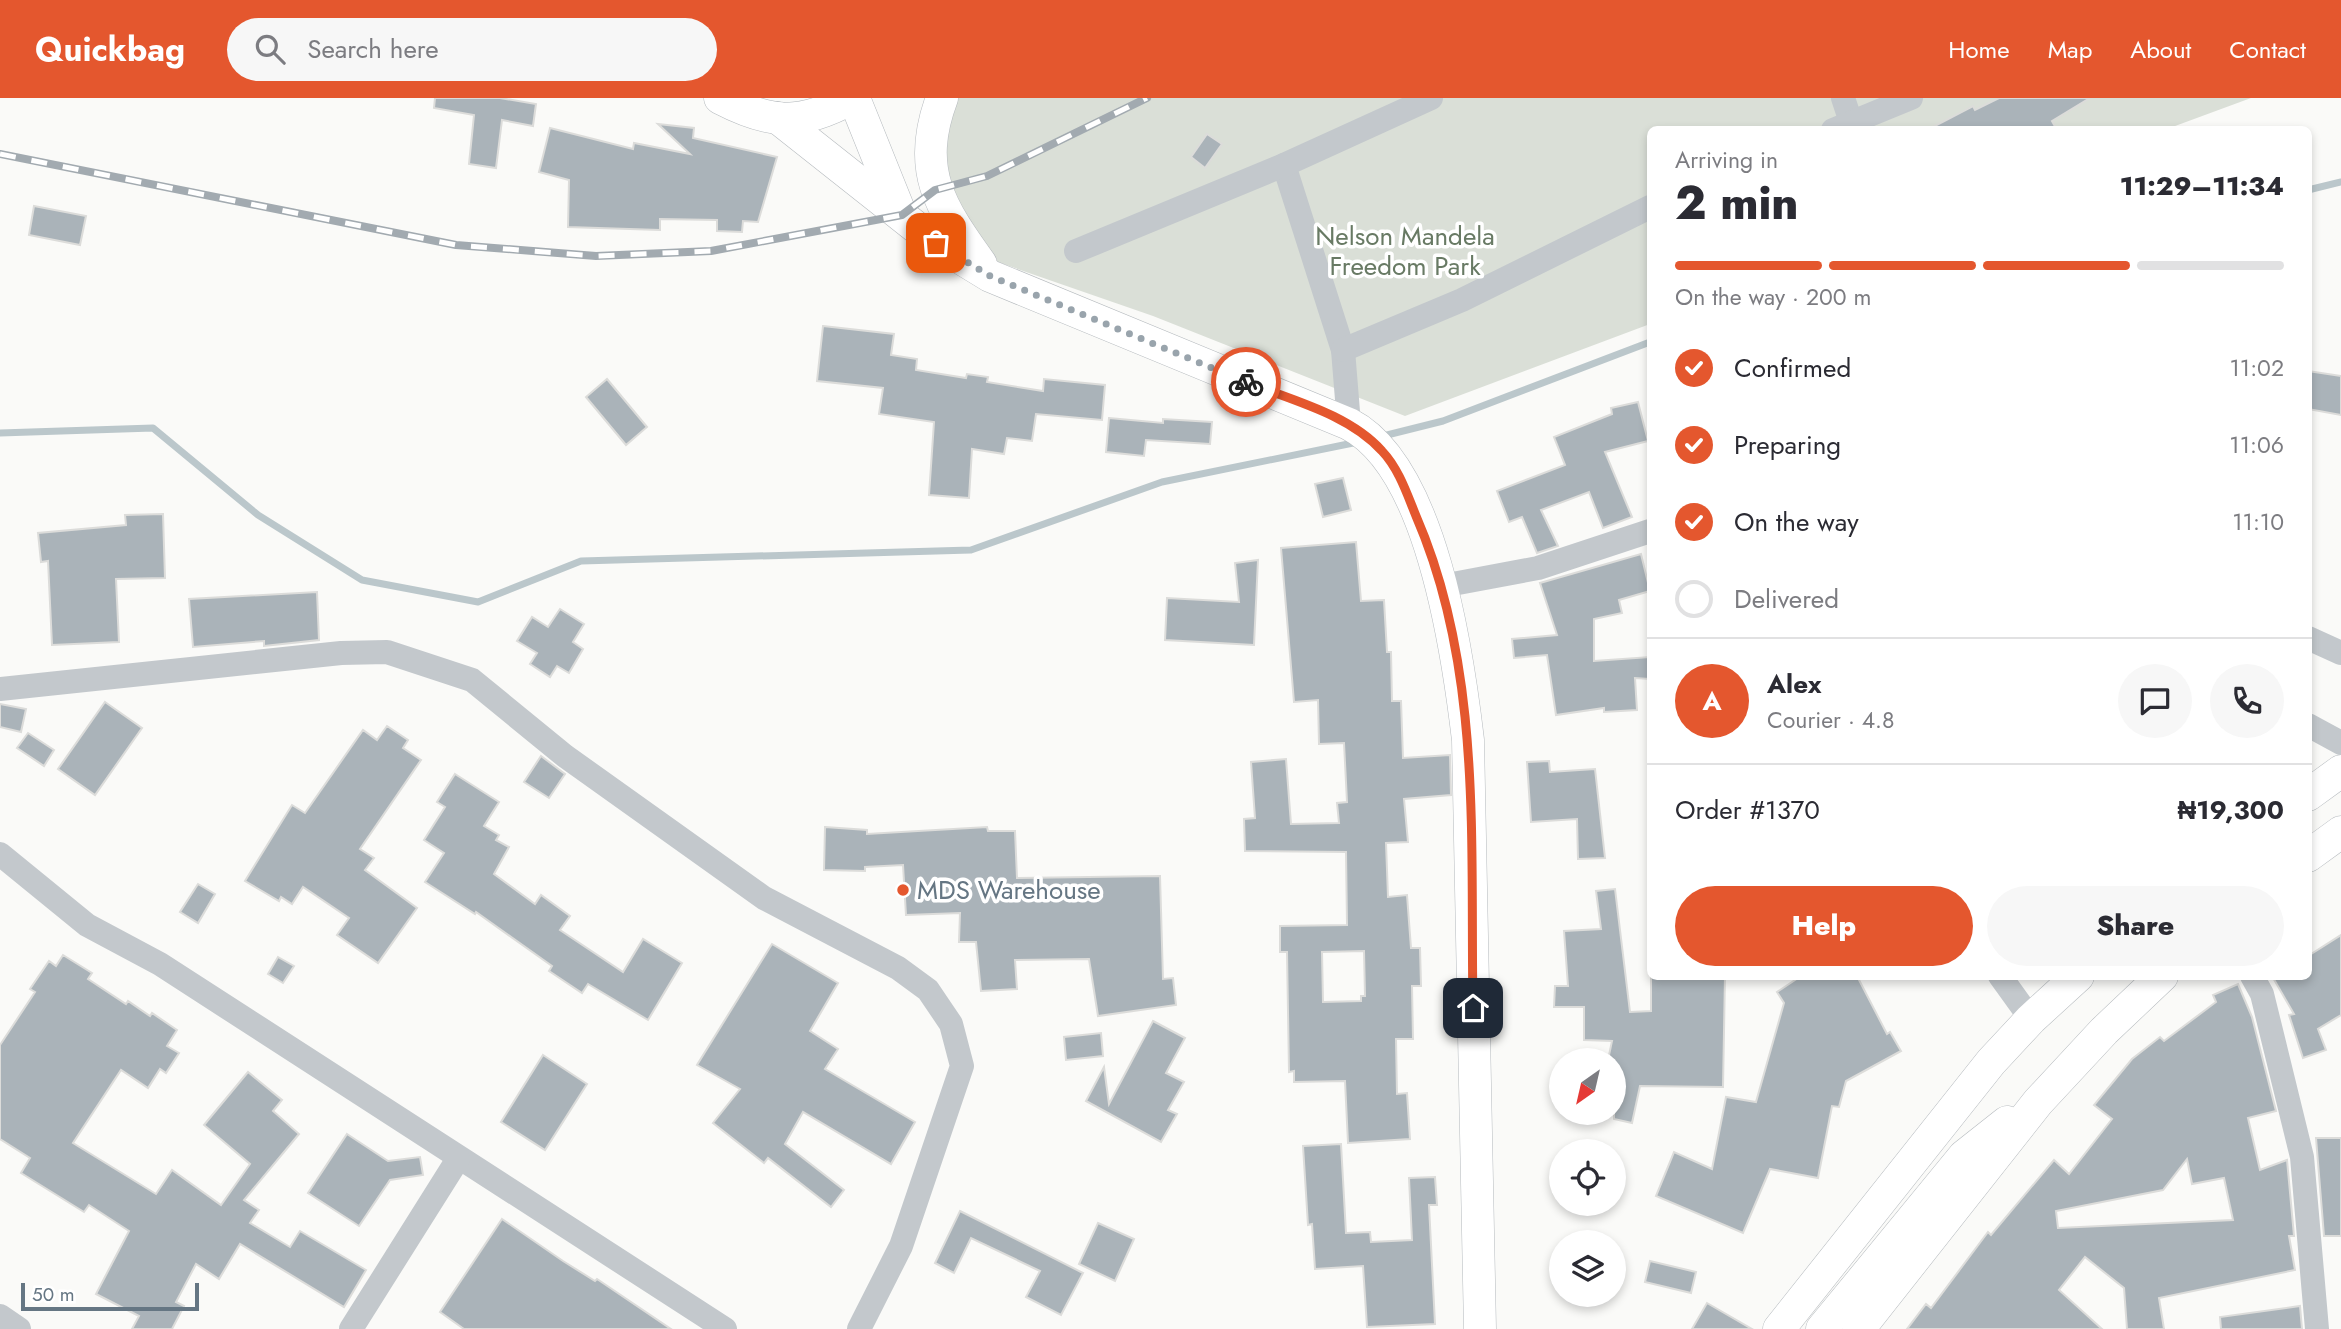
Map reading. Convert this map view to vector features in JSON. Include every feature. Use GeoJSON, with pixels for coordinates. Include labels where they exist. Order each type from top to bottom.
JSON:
{"type":"FeatureCollection","features":[{"type":"Feature","properties":{"kind":"main road"},"geometry":{"type":"LineString","coordinates":[[720,98],[744,110],[778,118],[809,118],[853,98],[899,211]]}},
{"type":"Feature","properties":{"kind":"main road"},"geometry":{"type":"LineString","coordinates":[[942,98],[930,151],[935,190],[952,223],[990,276]]}},
{"type":"Feature","properties":{"kind":"main road"},"geometry":{"type":"LineString","coordinates":[[778,118],[899,211],[936,243],[990,276],[1352,426],[1382,451],[1403,485],[1441,586],[1459,670],[1468,740],[1480,1329]]}},
{"type":"Feature","properties":{"kind":"main road"},"geometry":{"type":"LineString","coordinates":[[2312,792],[2341,771]]}},
{"type":"Feature","properties":{"kind":"main road"},"geometry":{"type":"LineString","coordinates":[[2312,853],[2341,832]]}},
{"type":"Feature","properties":{"kind":"main road"},"geometry":{"type":"LineString","coordinates":[[1779,1329],[1991,1062],[2031,1019],[2074,980]]}},
{"type":"Feature","properties":{"kind":"main road"},"geometry":{"type":"LineString","coordinates":[[1859,1329],[2038,1102],[2104,1031],[2158,980]]}},
{"type":"Feature","properties":{"kind":"main road"},"geometry":{"type":"LineString","coordinates":[[1755,1329],[1935,1105],[1951,1087],[1991,1062]]}},
{"type":"Feature","properties":{"kind":"main road"},"geometry":{"type":"LineString","coordinates":[[1822,1329],[1964,1156],[1989,1133],[2038,1102]]}},
{"type":"Feature","properties":{"kind":"street"},"geometry":{"type":"LineString","coordinates":[[1076,251],[1284,165],[1431,98]]}},
{"type":"Feature","properties":{"kind":"street"},"geometry":{"type":"LineString","coordinates":[[1843,98],[1842,126],[1911,98]]}},
{"type":"Feature","properties":{"kind":"street"},"geometry":{"type":"LineString","coordinates":[[1284,165],[1343,350],[1352,426]]}},
{"type":"Feature","properties":{"kind":"street"},"geometry":{"type":"LineString","coordinates":[[1343,350],[1462,300],[1647,208]]}},
{"type":"Feature","properties":{"kind":"street"},"geometry":{"type":"LineString","coordinates":[[1441,586],[1538,568],[1647,532]]}},
{"type":"Feature","properties":{"kind":"street"},"geometry":{"type":"LineString","coordinates":[[2312,640],[2341,653]]}},
{"type":"Feature","properties":{"kind":"street"},"geometry":{"type":"LineString","coordinates":[[0,689],[341,653],[387,652],[428,664],[472,680],[565,756],[764,898],[898,968],[928,990],[951,1024],[962,1066],[901,1245],[859,1329]]}},
{"type":"Feature","properties":{"kind":"street"},"geometry":{"type":"LineString","coordinates":[[2312,727],[2341,743]]}},
{"type":"Feature","properties":{"kind":"street"},"geometry":{"type":"LineString","coordinates":[[0,855],[87,925],[160,964],[725,1329]]}},
{"type":"Feature","properties":{"kind":"street"},"geometry":{"type":"LineString","coordinates":[[2003,980],[2031,1019]]}},
{"type":"Feature","properties":{"kind":"street"},"geometry":{"type":"LineString","coordinates":[[2254,980],[2262,994],[2302,1157],[2317,1329]]}},
{"type":"Feature","properties":{"kind":"street"},"geometry":{"type":"LineString","coordinates":[[351,1329],[458,1159]]}},
{"type":"Feature","properties":{"kind":"street"},"geometry":{"type":"LineString","coordinates":[[0,1317],[19,1329]]}},
{"type":"Feature","properties":{"kind":"green space","name":"Nelson Mandela Freedom Park"},"geometry":{"type":"Polygon","coordinates":[[[946,98],[2251,98],[2175,126],[1647,126],[1647,325],[1405,416],[1153,316],[943,243],[946,98]]]}},
{"type":"Feature","properties":{"kind":"building"},"geometry":{"type":"Polygon","coordinates":[[[435,98],[500,98],[536,104],[533,126],[502,120],[496,168],[469,164],[474,115],[434,108],[435,98]]]}},
{"type":"Feature","properties":{"kind":"building"},"geometry":{"type":"Polygon","coordinates":[[[1999,98],[2090,98],[2052,121],[2055,126],[1935,126],[1973,106],[1975,110],[1999,98]]]}},
{"type":"Feature","properties":{"kind":"building"},"geometry":{"type":"Polygon","coordinates":[[[658,124],[694,128],[693,138],[777,157],[758,222],[743,221],[742,232],[717,231],[717,220],[660,219],[660,230],[568,227],[569,180],[539,172],[550,128],[633,149],[634,143],[690,154],[658,124]]]}},
{"type":"Feature","properties":{"kind":"building"},"geometry":{"type":"Polygon","coordinates":[[[1207,134],[1222,144],[1205,168],[1191,157],[1207,134]]]}},
{"type":"Feature","properties":{"kind":"building"},"geometry":{"type":"Polygon","coordinates":[[[34,206],[86,216],[80,245],[29,235],[34,206]]]}},
{"type":"Feature","properties":{"kind":"building"},"geometry":{"type":"Polygon","coordinates":[[[823,326],[894,334],[891,355],[917,359],[916,370],[966,378],[967,374],[988,377],[987,382],[1043,391],[1044,379],[1105,385],[1102,420],[1036,414],[1032,441],[1007,438],[1004,454],[972,449],[969,498],[929,495],[934,422],[879,414],[883,388],[817,381],[823,326]]]}},
{"type":"Feature","properties":{"kind":"building"},"geometry":{"type":"Polygon","coordinates":[[[2312,372],[2341,376],[2341,415],[2312,410],[2312,372]]]}},
{"type":"Feature","properties":{"kind":"building"},"geometry":{"type":"Polygon","coordinates":[[[607,379],[647,427],[626,445],[586,397],[607,379]]]}},
{"type":"Feature","properties":{"kind":"building"},"geometry":{"type":"Polygon","coordinates":[[[1638,402],[1647,437],[1647,441],[1605,452],[1632,517],[1603,528],[1589,492],[1541,510],[1558,546],[1537,553],[1522,517],[1509,522],[1497,491],[1565,465],[1554,437],[1612,414],[1611,408],[1638,402]]]}},
{"type":"Feature","properties":{"kind":"building"},"geometry":{"type":"Polygon","coordinates":[[[1109,418],[1163,423],[1163,419],[1212,422],[1210,444],[1146,440],[1144,456],[1106,452],[1109,418]]]}},
{"type":"Feature","properties":{"kind":"building"},"geometry":{"type":"Polygon","coordinates":[[[1343,478],[1351,510],[1323,517],[1315,484],[1343,478]]]}},
{"type":"Feature","properties":{"kind":"building"},"geometry":{"type":"Polygon","coordinates":[[[163,514],[165,578],[116,579],[119,642],[52,645],[48,561],[41,562],[38,533],[126,525],[125,515],[163,514]]]}},
{"type":"Feature","properties":{"kind":"building"},"geometry":{"type":"Polygon","coordinates":[[[1356,542],[1361,601],[1384,600],[1387,652],[1391,652],[1392,701],[1401,701],[1403,758],[1450,755],[1451,795],[1404,799],[1408,842],[1386,843],[1388,897],[1407,895],[1411,948],[1420,948],[1421,986],[1412,986],[1413,1039],[1396,1039],[1397,1094],[1407,1093],[1410,1139],[1348,1143],[1345,1081],[1294,1082],[1294,1071],[1289,1072],[1287,952],[1280,952],[1280,926],[1347,925],[1346,852],[1245,851],[1244,819],[1255,818],[1251,762],[1286,759],[1291,824],[1339,823],[1337,803],[1347,802],[1344,743],[1319,744],[1318,700],[1294,702],[1281,548],[1356,542]],[[1364,951],[1322,952],[1323,1002],[1361,1001],[1361,996],[1365,996],[1364,951]]]}},
{"type":"Feature","properties":{"kind":"building"},"geometry":{"type":"Polygon","coordinates":[[[1641,554],[1647,592],[1619,600],[1622,613],[1594,619],[1594,661],[1647,657],[1647,679],[1635,678],[1637,710],[1604,712],[1604,708],[1556,715],[1547,655],[1514,658],[1512,639],[1557,635],[1540,583],[1641,554]]]}},
{"type":"Feature","properties":{"kind":"building"},"geometry":{"type":"Polygon","coordinates":[[[1258,560],[1254,645],[1165,640],[1167,598],[1239,602],[1235,563],[1258,560]]]}},
{"type":"Feature","properties":{"kind":"building"},"geometry":{"type":"Polygon","coordinates":[[[317,592],[319,640],[264,646],[264,641],[193,647],[189,599],[317,592]]]}},
{"type":"Feature","properties":{"kind":"building"},"geometry":{"type":"Polygon","coordinates":[[[560,609],[584,624],[573,642],[583,649],[569,673],[557,666],[550,677],[530,664],[537,653],[517,641],[532,617],[548,627],[560,609]]]}},
{"type":"Feature","properties":{"kind":"building"},"geometry":{"type":"Polygon","coordinates":[[[105,702],[142,728],[95,795],[58,769],[105,702]]]}},
{"type":"Feature","properties":{"kind":"building"},"geometry":{"type":"Polygon","coordinates":[[[0,704],[26,709],[21,732],[0,727],[0,704]]]}},
{"type":"Feature","properties":{"kind":"building"},"geometry":{"type":"Polygon","coordinates":[[[387,726],[408,740],[403,748],[421,760],[360,849],[374,858],[365,870],[417,908],[378,963],[337,935],[349,918],[303,887],[292,904],[281,897],[279,901],[245,881],[292,805],[305,813],[363,730],[377,740],[387,726]]]}},
{"type":"Feature","properties":{"kind":"building"},"geometry":{"type":"Polygon","coordinates":[[[28,733],[54,750],[44,766],[17,748],[28,733]]]}},
{"type":"Feature","properties":{"kind":"building"},"geometry":{"type":"Polygon","coordinates":[[[541,756],[565,774],[549,798],[524,782],[541,756]]]}},
{"type":"Feature","properties":{"kind":"building"},"geometry":{"type":"Polygon","coordinates":[[[1549,761],[1550,772],[1595,769],[1605,858],[1578,859],[1577,819],[1531,822],[1527,762],[1549,761]]]}},
{"type":"Feature","properties":{"kind":"building"},"geometry":{"type":"Polygon","coordinates":[[[455,774],[499,802],[484,826],[499,835],[496,840],[509,847],[494,874],[535,904],[541,895],[570,916],[560,930],[623,972],[643,939],[682,963],[648,1020],[588,984],[582,993],[549,971],[552,966],[476,912],[475,914],[425,882],[444,853],[424,840],[445,807],[437,802],[455,774]]]}},
{"type":"Feature","properties":{"kind":"building"},"geometry":{"type":"Polygon","coordinates":[[[825,827],[867,830],[867,834],[987,827],[988,831],[1015,831],[1017,878],[1160,876],[1163,979],[1173,978],[1176,1005],[1098,1016],[1089,959],[1015,960],[1017,989],[981,991],[976,942],[959,942],[960,913],[906,915],[903,865],[865,867],[865,871],[824,870],[825,827]]]}},
{"type":"Feature","properties":{"kind":"building"},"geometry":{"type":"Polygon","coordinates":[[[198,884],[215,894],[198,923],[180,912],[198,884]]]}},
{"type":"Feature","properties":{"kind":"building"},"geometry":{"type":"Polygon","coordinates":[[[1615,889],[1630,1012],[1651,1011],[1651,980],[1725,980],[1723,1087],[1640,1086],[1632,1123],[1626,1122],[1626,1048],[1611,1048],[1612,1041],[1584,1040],[1584,1007],[1554,1007],[1555,986],[1568,986],[1564,931],[1601,929],[1596,891],[1615,889]]]}},
{"type":"Feature","properties":{"kind":"building"},"geometry":{"type":"Polygon","coordinates":[[[2341,935],[2341,1015],[2318,1029],[2326,1050],[2303,1058],[2289,1015],[2294,1014],[2274,980],[2312,980],[2312,953],[2341,935]]]}},
{"type":"Feature","properties":{"kind":"building"},"geometry":{"type":"Polygon","coordinates":[[[772,944],[838,983],[810,1031],[838,1049],[825,1069],[915,1122],[891,1164],[803,1112],[785,1144],[844,1190],[831,1207],[768,1158],[764,1163],[713,1123],[740,1089],[697,1065],[772,944]]]}},
{"type":"Feature","properties":{"kind":"building"},"geometry":{"type":"Polygon","coordinates":[[[63,955],[92,973],[88,979],[126,1004],[128,1001],[150,1016],[152,1013],[177,1030],[167,1046],[179,1053],[166,1073],[160,1069],[148,1088],[121,1070],[73,1143],[156,1194],[172,1170],[221,1205],[250,1164],[204,1125],[248,1072],[282,1100],[273,1111],[299,1134],[244,1200],[259,1210],[250,1223],[290,1247],[300,1231],[366,1270],[344,1307],[240,1244],[219,1279],[196,1264],[176,1302],[184,1306],[172,1329],[132,1329],[139,1316],[96,1294],[129,1231],[89,1205],[84,1212],[21,1173],[30,1158],[0,1139],[0,1045],[35,992],[30,989],[49,961],[56,966],[63,955]]]}},
{"type":"Feature","properties":{"kind":"building"},"geometry":{"type":"Polygon","coordinates":[[[278,957],[294,966],[283,983],[268,974],[278,957]]]}},
{"type":"Feature","properties":{"kind":"building"},"geometry":{"type":"Polygon","coordinates":[[[1795,980],[1859,980],[1887,1034],[1890,1032],[1901,1051],[1846,1081],[1839,1107],[1832,1106],[1818,1178],[1770,1169],[1743,1233],[1656,1196],[1674,1152],[1712,1169],[1726,1097],[1756,1102],[1784,1003],[1777,992],[1795,980]]]}},
{"type":"Feature","properties":{"kind":"building"},"geometry":{"type":"Polygon","coordinates":[[[2238,984],[2252,1017],[2276,1111],[2248,1118],[2260,1170],[2287,1160],[2294,1236],[2289,1236],[2295,1270],[2159,1298],[2164,1329],[2127,1329],[2124,1288],[2085,1257],[2059,1290],[2102,1329],[1907,1329],[1926,1304],[1931,1308],[1988,1232],[1991,1235],[2054,1160],[2069,1174],[2112,1119],[2094,1105],[2132,1059],[2160,1037],[2164,1041],[2216,1002],[2213,995],[2238,984]],[[2187,1159],[2163,1190],[2056,1211],[2058,1228],[2233,1220],[2224,1178],[2192,1184],[2187,1159]]]}},
{"type":"Feature","properties":{"kind":"building"},"geometry":{"type":"Polygon","coordinates":[[[1153,1021],[1185,1038],[1166,1073],[1184,1082],[1168,1110],[1177,1114],[1161,1142],[1086,1101],[1104,1067],[1109,1104],[1153,1021]]]}},
{"type":"Feature","properties":{"kind":"building"},"geometry":{"type":"Polygon","coordinates":[[[1101,1033],[1103,1056],[1066,1060],[1064,1037],[1101,1033]]]}},
{"type":"Feature","properties":{"kind":"building"},"geometry":{"type":"Polygon","coordinates":[[[543,1055],[587,1084],[545,1150],[501,1122],[543,1055]]]}},
{"type":"Feature","properties":{"kind":"building"},"geometry":{"type":"Polygon","coordinates":[[[347,1134],[388,1161],[420,1157],[423,1175],[390,1180],[359,1226],[308,1193],[347,1134]]]}},
{"type":"Feature","properties":{"kind":"building"},"geometry":{"type":"Polygon","coordinates":[[[2316,1138],[2341,1138],[2341,1236],[2324,1236],[2316,1138]]]}},
{"type":"Feature","properties":{"kind":"building"},"geometry":{"type":"Polygon","coordinates":[[[1341,1144],[1346,1233],[1370,1232],[1371,1242],[1412,1240],[1409,1178],[1435,1177],[1437,1205],[1429,1205],[1435,1324],[1367,1327],[1363,1266],[1315,1269],[1312,1224],[1308,1225],[1303,1146],[1341,1144]]]}},
{"type":"Feature","properties":{"kind":"building"},"geometry":{"type":"Polygon","coordinates":[[[960,1211],[1083,1273],[1061,1315],[1026,1297],[1040,1271],[971,1238],[954,1273],[935,1263],[960,1211]]]}},
{"type":"Feature","properties":{"kind":"building"},"geometry":{"type":"Polygon","coordinates":[[[502,1219],[671,1329],[464,1329],[440,1312],[502,1219]]]}},
{"type":"Feature","properties":{"kind":"building"},"geometry":{"type":"Polygon","coordinates":[[[1098,1223],[1134,1239],[1115,1281],[1079,1264],[1098,1223]]]}},
{"type":"Feature","properties":{"kind":"building"},"geometry":{"type":"Polygon","coordinates":[[[1650,1261],[1696,1272],[1691,1293],[1645,1282],[1650,1261]]]}},
{"type":"Feature","properties":{"kind":"building"},"geometry":{"type":"Polygon","coordinates":[[[1707,1303],[1752,1329],[1692,1329],[1707,1303]]]}},
{"type":"Feature","properties":{"kind":"building"},"geometry":{"type":"Polygon","coordinates":[[[2300,1306],[2302,1329],[2221,1329],[2220,1317],[2300,1306]]]}},
{"type":"Feature","properties":{"kind":"waterway"},"geometry":{"type":"LineString","coordinates":[[2312,189],[2341,182]]}},
{"type":"Feature","properties":{"kind":"waterway"},"geometry":{"type":"LineString","coordinates":[[1379,437],[1443,421],[1647,343]]}},
{"type":"Feature","properties":{"kind":"waterway"},"geometry":{"type":"LineString","coordinates":[[0,433],[153,428],[258,515],[362,580],[478,602],[581,561],[971,550],[1162,482],[1358,442]]}},
{"type":"Feature","properties":{"kind":"railway"},"geometry":{"type":"LineString","coordinates":[[0,154],[456,245],[596,256],[711,251],[902,215],[935,190],[987,176],[1147,98]]}},
{"type":"Feature","properties":{"kind":"way so far"},"geometry":{"type":"LineString","coordinates":[[936,243],[990,276],[1246,382]]}},
{"type":"Feature","properties":{"kind":"place","name":"MDS Warehouse"},"geometry":{"type":"Point","coordinates":[903,890]}},
{"type":"Feature","properties":{"kind":"route"},"geometry":{"type":"LineString","coordinates":[[1246,382],[1356,428],[1382,451],[1397,472],[1425,536],[1441,586],[1455,649],[1468,740],[1473,1008]]}}]}
